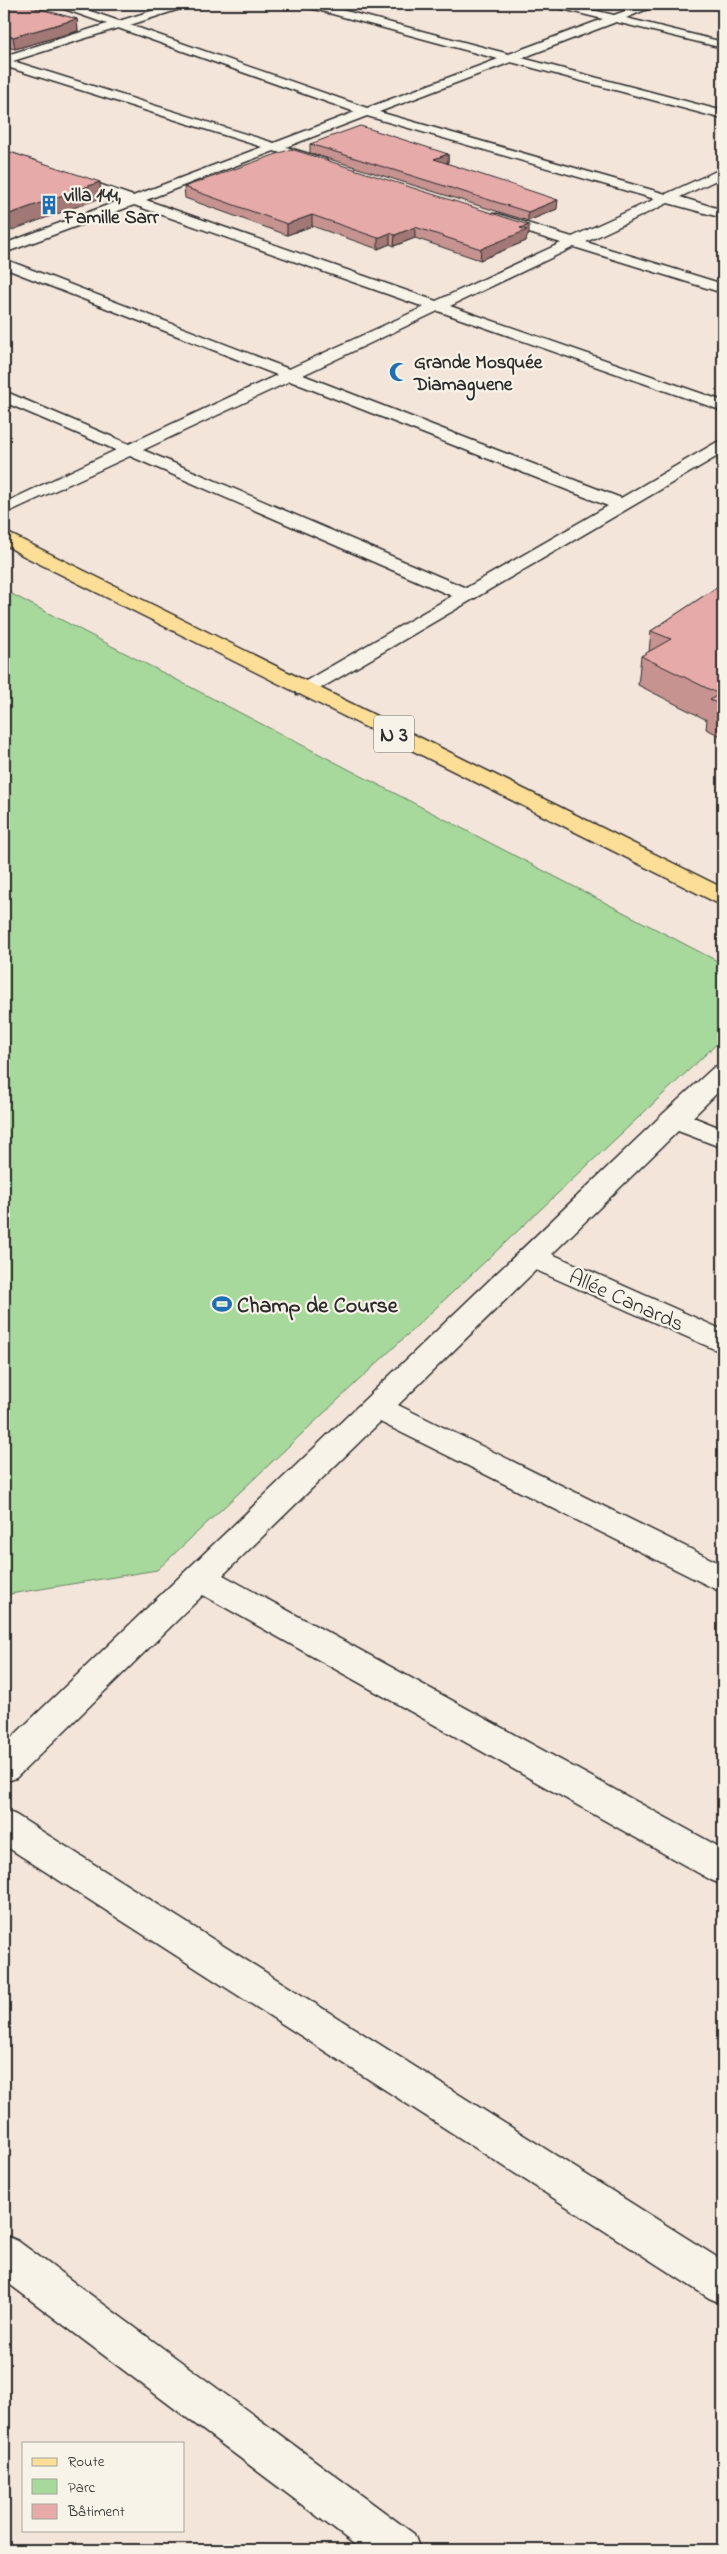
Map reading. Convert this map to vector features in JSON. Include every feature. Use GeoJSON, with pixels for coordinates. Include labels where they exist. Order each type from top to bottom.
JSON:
{"type":"FeatureCollection","features":[{"type":"Feature","properties":{"kind":"main road","name":"N 3"},"geometry":{"type":"LineString","coordinates":[[4,536],[28,552],[723,897]]}},
{"type":"Feature","properties":{"kind":"main road","name":"N 3"},"geometry":{"type":"LineString","coordinates":[[4,557],[67,570]]}},
{"type":"Feature","properties":{"kind":"street"},"geometry":{"type":"LineString","coordinates":[[60,4],[366,112],[723,214]]}},
{"type":"Feature","properties":{"kind":"street"},"geometry":{"type":"LineString","coordinates":[[4,61],[185,4]]}},
{"type":"Feature","properties":{"kind":"street"},"geometry":{"type":"LineString","coordinates":[[307,4],[723,115]]}},
{"type":"Feature","properties":{"kind":"street"},"geometry":{"type":"LineString","coordinates":[[554,4],[723,45]]}},
{"type":"Feature","properties":{"kind":"street"},"geometry":{"type":"LineString","coordinates":[[4,249],[654,4]]}},
{"type":"Feature","properties":{"kind":"street"},"geometry":{"type":"LineString","coordinates":[[4,61],[330,165]]}},
{"type":"Feature","properties":{"kind":"street"},"geometry":{"type":"LineString","coordinates":[[4,155],[723,406]]}},
{"type":"Feature","properties":{"kind":"street"},"geometry":{"type":"LineString","coordinates":[[4,509],[723,172]]}},
{"type":"Feature","properties":{"kind":"street"},"geometry":{"type":"LineString","coordinates":[[480,212],[723,289]]}},
{"type":"Feature","properties":{"kind":"street"},"geometry":{"type":"LineString","coordinates":[[4,263],[292,374],[622,505]]}},
{"type":"Feature","properties":{"kind":"street"},"geometry":{"type":"LineString","coordinates":[[4,396],[466,596]]}},
{"type":"Feature","properties":{"kind":"street"},"geometry":{"type":"LineString","coordinates":[[304,690],[723,446]]}},
{"type":"Feature","properties":{"kind":"street"},"geometry":{"type":"LineString","coordinates":[[4,1767],[531,1256],[723,1073]]}},
{"type":"Feature","properties":{"kind":"street"},"geometry":{"type":"LineString","coordinates":[[673,1119],[723,1140]]}},
{"type":"Feature","properties":{"kind":"street","name":"Allée Canards"},"geometry":{"type":"LineString","coordinates":[[531,1256],[723,1342]]}},
{"type":"Feature","properties":{"kind":"street"},"geometry":{"type":"LineString","coordinates":[[376,1407],[723,1580]]}},
{"type":"Feature","properties":{"kind":"street"},"geometry":{"type":"LineString","coordinates":[[200,1578],[723,1868]]}},
{"type":"Feature","properties":{"kind":"street"},"geometry":{"type":"LineString","coordinates":[[4,1826],[723,2284]]}},
{"type":"Feature","properties":{"kind":"street"},"geometry":{"type":"LineString","coordinates":[[4,2256],[398,2550]]}},
{"type":"Feature","properties":{"kind":"green space","name":"Champ de Course"},"geometry":{"type":"Polygon","coordinates":[[[4,590],[723,964],[723,1038],[157,1570],[4,1595],[4,590]]]}},
{"type":"Feature","properties":{"kind":"building"},"geometry":{"type":"Polygon","coordinates":[[[4,4],[30,4],[25,5],[77,19],[13,37],[4,34],[4,4]]]}},
{"type":"Feature","properties":{"kind":"building"},"geometry":{"type":"Polygon","coordinates":[[[360,126],[448,154],[434,159],[558,200],[528,212],[310,144],[360,126]]]}},
{"type":"Feature","properties":{"kind":"building"},"geometry":{"type":"Polygon","coordinates":[[[291,149],[529,225],[520,228],[527,230],[481,249],[415,227],[395,235],[390,233],[378,238],[312,215],[287,224],[184,187],[291,149]]]}},
{"type":"Feature","properties":{"kind":"building"},"geometry":{"type":"Polygon","coordinates":[[[4,150],[100,182],[4,216],[4,150]]]}},
{"type":"Feature","properties":{"kind":"building"},"geometry":{"type":"Polygon","coordinates":[[[723,583],[723,706],[710,700],[719,694],[641,656],[671,639],[651,631],[723,583]]]}},
{"type":"Feature","properties":{"kind":"place","name":"villa 144, Famille Sarr"},"geometry":{"type":"Point","coordinates":[49,205]}},
{"type":"Feature","properties":{"kind":"place","name":"Grande Mosquée Diamaguene"},"geometry":{"type":"Point","coordinates":[399,372]}},
{"type":"Feature","properties":{"kind":"place","name":"Champ de Course"},"geometry":{"type":"Point","coordinates":[222,1304]}}]}
